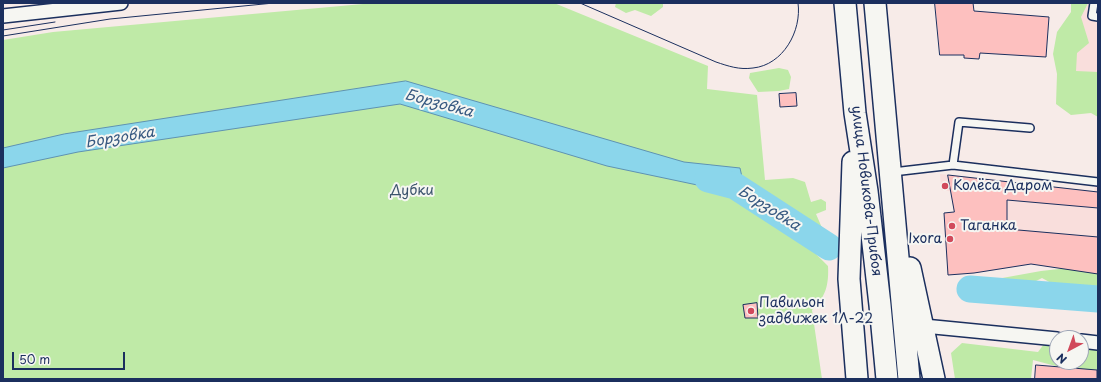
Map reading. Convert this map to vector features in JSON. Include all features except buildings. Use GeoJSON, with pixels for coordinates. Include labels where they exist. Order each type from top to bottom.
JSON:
{"type":"FeatureCollection","features":[{"type":"Feature","properties":{"kind":"main road","name":"улица Новикова-Прибоя"},"geometry":{"type":"LineString","coordinates":[[845,3],[855,113],[867,192],[887,379]]}},
{"type":"Feature","properties":{"kind":"main road","name":"улица Новикова-Прибоя"},"geometry":{"type":"LineString","coordinates":[[875,3],[909,379]]}},
{"type":"Feature","properties":{"kind":"main road"},"geometry":{"type":"LineString","coordinates":[[855,113],[848,279],[857,379]]}},
{"type":"Feature","properties":{"kind":"main road"},"geometry":{"type":"LineString","coordinates":[[892,182],[924,326],[934,379]]}},
{"type":"Feature","properties":{"kind":"street"},"geometry":{"type":"LineString","coordinates":[[3,16],[120,3]]}},
{"type":"Feature","properties":{"kind":"street"},"geometry":{"type":"LineString","coordinates":[[924,326],[1049,338]]}},
{"type":"Feature","properties":{"kind":"lane"},"geometry":{"type":"LineString","coordinates":[[1094,3],[1092,16],[1098,17]]}},
{"type":"Feature","properties":{"kind":"lane"},"geometry":{"type":"LineString","coordinates":[[953,165],[959,122],[1030,128]]}},
{"type":"Feature","properties":{"kind":"lane"},"geometry":{"type":"LineString","coordinates":[[892,182],[953,165],[1098,182]]}},
{"type":"Feature","properties":{"kind":"shaded area"},"geometry":{"type":"Polygon","coordinates":[[[1075,3],[1098,3],[1098,88],[1068,85],[1075,3]]]}},
{"type":"Feature","properties":{"kind":"shaded area"},"geometry":{"type":"Polygon","coordinates":[[[1098,172],[1098,274],[1031,264],[968,194],[941,190],[940,174],[1094,191],[1098,172]]]}},
{"type":"Feature","properties":{"kind":"green space","name":"Дубки"},"geometry":{"type":"Polygon","coordinates":[[[374,3],[554,3],[708,66],[707,89],[757,95],[765,180],[793,178],[805,182],[811,202],[821,199],[826,202],[826,210],[816,214],[826,237],[825,243],[818,246],[815,253],[828,266],[828,279],[826,290],[821,300],[812,310],[822,379],[3,379],[3,40],[53,32],[374,3]]]}},
{"type":"Feature","properties":{"kind":"green space"},"geometry":{"type":"Polygon","coordinates":[[[616,3],[663,3],[663,7],[651,16],[635,10],[626,13],[615,7],[616,3]]]}},
{"type":"Feature","properties":{"kind":"green space"},"geometry":{"type":"Polygon","coordinates":[[[1071,3],[1088,3],[1081,17],[1089,43],[1077,53],[1076,71],[1098,72],[1098,117],[1091,113],[1071,115],[1056,104],[1057,74],[1053,54],[1057,32],[1071,12],[1071,3]]]}},
{"type":"Feature","properties":{"kind":"green space"},"geometry":{"type":"Polygon","coordinates":[[[779,68],[788,70],[791,77],[789,89],[758,92],[749,78],[750,73],[779,68]]]}},
{"type":"Feature","properties":{"kind":"green space"},"geometry":{"type":"Polygon","coordinates":[[[1095,265],[1098,267],[1098,287],[1053,284],[1042,278],[1000,299],[975,298],[980,282],[1041,271],[1095,265]]]}},
{"type":"Feature","properties":{"kind":"green space"},"geometry":{"type":"Polygon","coordinates":[[[1049,337],[1049,364],[1033,360],[1031,379],[955,379],[951,353],[962,343],[1038,352],[1049,337]]]}},
{"type":"Feature","properties":{"kind":"green space"},"geometry":{"type":"Polygon","coordinates":[[[1089,338],[1098,343],[1098,373],[1090,375],[1071,370],[1089,370],[1089,338]]]}},
{"type":"Feature","properties":{"kind":"water"},"geometry":{"type":"Polygon","coordinates":[[[406,81],[684,162],[740,168],[744,186],[740,194],[607,166],[400,104],[78,152],[3,168],[3,148],[64,134],[406,81]]]}},
{"type":"Feature","properties":{"kind":"waterway","name":"Борзовка"},"geometry":{"type":"LineString","coordinates":[[708,179],[735,186],[829,247]]}},
{"type":"Feature","properties":{"kind":"waterway","name":"Борзовка"},"geometry":{"type":"LineString","coordinates":[[970,289],[1098,299]]}},
{"type":"Feature","properties":{"kind":"tram line"},"geometry":{"type":"LineString","coordinates":[[3,36],[110,19],[274,3]]}},
{"type":"Feature","properties":{"kind":"tram line"},"geometry":{"type":"LineString","coordinates":[[580,3],[716,62],[743,68],[753,68],[773,61],[788,45],[797,25],[798,3]]}},
{"type":"Feature","properties":{"kind":"tram line"},"geometry":{"type":"LineString","coordinates":[[3,30],[55,22]]}},
{"type":"Feature","properties":{"kind":"place","name":"Колёса Даром"},"geometry":{"type":"Point","coordinates":[945,186]}},
{"type":"Feature","properties":{"kind":"place","name":"Таганка"},"geometry":{"type":"Point","coordinates":[952,226]}},
{"type":"Feature","properties":{"kind":"place","name":"Ixora"},"geometry":{"type":"Point","coordinates":[950,239]}},
{"type":"Feature","properties":{"kind":"place","name":"Павильон задвижек 1Л-22"},"geometry":{"type":"Point","coordinates":[751,311]}}]}
